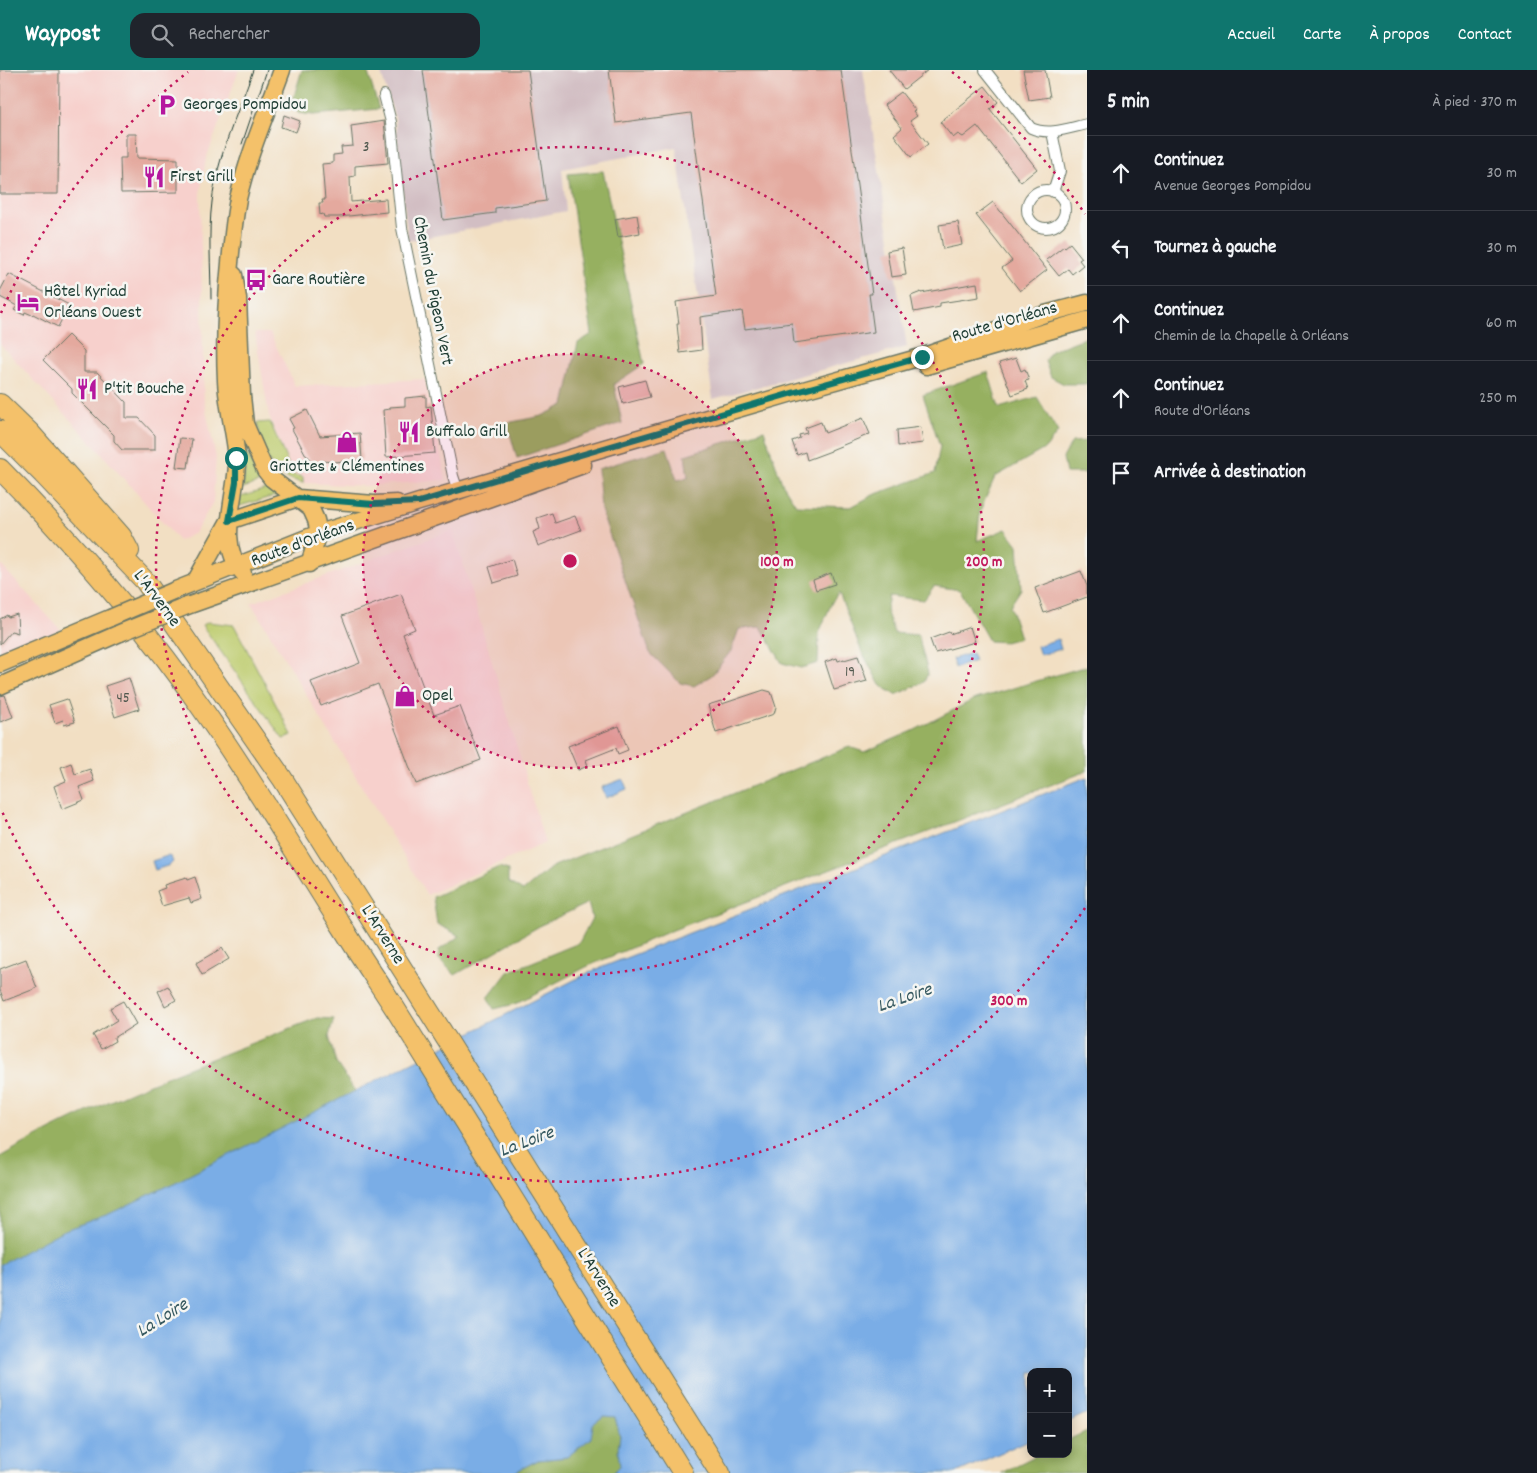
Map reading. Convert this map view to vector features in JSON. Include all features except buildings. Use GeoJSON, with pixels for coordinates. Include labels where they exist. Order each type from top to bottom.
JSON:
{"type":"FeatureCollection","features":[{"type":"Feature","properties":{"kind":"highway"},"geometry":{"type":"LineString","coordinates":[[0,404],[30,434],[121,536],[145,581]]}},
{"type":"Feature","properties":{"kind":"highway","name":"L'Arverne"},"geometry":{"type":"LineString","coordinates":[[0,431],[145,581],[282,778],[720,1473]]}},
{"type":"Feature","properties":{"kind":"highway","name":"L'Arverne"},"geometry":{"type":"LineString","coordinates":[[0,469],[88,564],[155,644],[201,706],[396,1009],[683,1473]]}},
{"type":"Feature","properties":{"kind":"highway"},"geometry":{"type":"LineString","coordinates":[[0,489],[74,564],[88,564]]}},
{"type":"Feature","properties":{"kind":"main road"},"geometry":{"type":"LineString","coordinates":[[253,583],[240,570],[230,548],[229,521],[236,482],[236,466],[226,381],[226,300],[235,216],[244,179],[282,70]]}},
{"type":"Feature","properties":{"kind":"main road"},"geometry":{"type":"LineString","coordinates":[[230,261],[238,298],[245,424],[265,470],[272,479],[311,509],[319,533],[309,564]]}},
{"type":"Feature","properties":{"kind":"main road","name":"Route d'Orléans"},"geometry":{"type":"LineString","coordinates":[[0,664],[237,564],[319,533],[779,396],[922,357],[1045,314],[1087,303]]}},
{"type":"Feature","properties":{"kind":"main road","name":"Route d'Orléans"},"geometry":{"type":"LineString","coordinates":[[0,686],[120,633],[187,606],[582,465],[784,405],[1087,320]]}},
{"type":"Feature","properties":{"kind":"main road"},"geometry":{"type":"LineString","coordinates":[[195,582],[229,521],[298,498],[374,504],[419,502]]}},
{"type":"Feature","properties":{"kind":"street"},"geometry":{"type":"LineString","coordinates":[[986,70],[1032,128],[1041,133],[1087,124]]}},
{"type":"Feature","properties":{"kind":"street","name":"Chemin du Pigeon Vert"},"geometry":{"type":"LineString","coordinates":[[384,95],[391,122],[402,228],[453,476],[458,491]]}},
{"type":"Feature","properties":{"kind":"street"},"geometry":{"type":"LineString","coordinates":[[1052,132],[1060,171],[1053,192]]}},
{"type":"Feature","properties":{"kind":"shaded area"},"geometry":{"type":"Polygon","coordinates":[[[0,70],[239,70],[206,159],[200,194],[204,401],[216,457],[213,502],[195,533],[179,541],[0,344],[0,70]]]}},
{"type":"Feature","properties":{"kind":"shaded area"},"geometry":{"type":"Polygon","coordinates":[[[380,70],[863,70],[907,347],[713,399],[676,147],[562,169],[566,211],[408,241],[395,118],[380,70]]]}},
{"type":"Feature","properties":{"kind":"shaded area"},"geometry":{"type":"Polygon","coordinates":[[[255,333],[270,333],[295,386],[425,379],[446,480],[367,486],[304,483],[303,476],[293,474],[269,416],[255,333]]]}},
{"type":"Feature","properties":{"kind":"shaded area"},"geometry":{"type":"Polygon","coordinates":[[[453,530],[545,843],[427,895],[251,603],[453,530]]]}},
{"type":"Feature","properties":{"kind":"shaded area"},"geometry":{"type":"Polygon","coordinates":[[[0,564],[61,630],[0,653],[0,564]]]}},
{"type":"Feature","properties":{"kind":"green space"},"geometry":{"type":"Polygon","coordinates":[[[302,70],[367,70],[379,109],[313,115],[298,113],[292,103],[302,70]]]}},
{"type":"Feature","properties":{"kind":"green space"},"geometry":{"type":"Polygon","coordinates":[[[603,171],[644,364],[614,384],[622,423],[517,458],[507,423],[542,416],[564,405],[578,343],[592,334],[568,174],[603,171]]]}},
{"type":"Feature","properties":{"kind":"green space"},"geometry":{"type":"Polygon","coordinates":[[[1087,337],[1087,384],[1064,384],[1051,377],[1045,361],[1051,351],[1087,337]]]}},
{"type":"Feature","properties":{"kind":"green space"},"geometry":{"type":"Polygon","coordinates":[[[988,372],[999,408],[1037,397],[1058,432],[1046,448],[995,477],[980,511],[977,541],[1006,529],[1018,545],[1021,589],[1010,606],[1020,638],[1005,642],[989,641],[960,590],[934,586],[924,600],[889,596],[886,610],[894,633],[918,635],[928,673],[924,682],[896,695],[880,685],[861,650],[839,593],[832,602],[819,633],[818,663],[801,668],[782,663],[761,627],[739,629],[731,651],[712,675],[694,686],[680,683],[650,653],[601,510],[598,469],[667,448],[677,480],[688,478],[685,455],[764,430],[782,483],[796,505],[851,507],[873,495],[935,473],[940,446],[923,395],[988,372]]]}},
{"type":"Feature","properties":{"kind":"green space"},"geometry":{"type":"Polygon","coordinates":[[[270,422],[293,475],[303,477],[303,483],[287,478],[270,463],[265,455],[257,423],[270,422]]]}},
{"type":"Feature","properties":{"kind":"green space"},"geometry":{"type":"Polygon","coordinates":[[[1087,441],[1087,473],[1066,473],[1063,458],[1072,442],[1087,441]]]}},
{"type":"Feature","properties":{"kind":"green space"},"geometry":{"type":"Polygon","coordinates":[[[242,444],[244,444],[254,469],[263,481],[243,488],[245,470],[242,444]]]}},
{"type":"Feature","properties":{"kind":"green space"},"geometry":{"type":"Polygon","coordinates":[[[269,488],[279,493],[278,495],[239,506],[241,497],[269,488]]]}},
{"type":"Feature","properties":{"kind":"green space"},"geometry":{"type":"Polygon","coordinates":[[[208,622],[234,625],[292,735],[283,739],[202,625],[208,622]]]}},
{"type":"Feature","properties":{"kind":"green space"},"geometry":{"type":"Polygon","coordinates":[[[1087,666],[1087,771],[673,930],[586,967],[515,1004],[494,1009],[488,998],[508,972],[579,943],[592,918],[588,903],[543,924],[455,975],[438,958],[439,950],[460,936],[437,924],[433,897],[499,867],[508,870],[508,882],[523,891],[552,867],[849,747],[864,752],[913,731],[973,700],[1087,666]]]}},
{"type":"Feature","properties":{"kind":"green space"},"geometry":{"type":"Polygon","coordinates":[[[317,1018],[334,1019],[329,1036],[336,1063],[359,1097],[0,1273],[0,1157],[38,1136],[116,1099],[196,1065],[317,1018]]]}},
{"type":"Feature","properties":{"kind":"green space"},"geometry":{"type":"Polygon","coordinates":[[[604,1416],[615,1416],[620,1436],[618,1450],[621,1466],[613,1473],[513,1473],[538,1460],[567,1457],[592,1424],[604,1416]]]}},
{"type":"Feature","properties":{"kind":"green space"},"geometry":{"type":"Polygon","coordinates":[[[1087,1431],[1087,1473],[1001,1473],[1031,1458],[1072,1458],[1072,1438],[1087,1431]]]}},
{"type":"Feature","properties":{"kind":"water"},"geometry":{"type":"Polygon","coordinates":[[[1058,639],[1061,649],[1040,655],[1037,646],[1058,639]]]}},
{"type":"Feature","properties":{"kind":"water"},"geometry":{"type":"Polygon","coordinates":[[[972,653],[975,661],[955,668],[952,659],[972,653]]]}},
{"type":"Feature","properties":{"kind":"water","name":"La Loire"},"geometry":{"type":"Polygon","coordinates":[[[1087,777],[1087,1413],[1072,1420],[1072,1368],[1027,1368],[1027,1441],[956,1473],[613,1473],[620,1466],[618,1450],[620,1436],[615,1417],[604,1416],[593,1424],[591,1438],[567,1457],[538,1460],[513,1473],[0,1473],[0,1265],[62,1231],[109,1214],[170,1185],[590,972],[1087,777]]]}},
{"type":"Feature","properties":{"kind":"water"},"geometry":{"type":"Polygon","coordinates":[[[623,779],[627,789],[606,798],[602,787],[623,779]]]}},
{"type":"Feature","properties":{"kind":"water"},"geometry":{"type":"Polygon","coordinates":[[[167,856],[171,857],[173,862],[170,865],[155,870],[152,861],[167,856]]]}},
{"type":"Feature","properties":{"kind":"tram line"},"geometry":{"type":"LineString","coordinates":[[211,299],[210,226],[218,168],[253,70]]}},
{"type":"Feature","properties":{"kind":"tram line"},"geometry":{"type":"LineString","coordinates":[[242,144],[267,70]]}},
{"type":"Feature","properties":{"kind":"place","name":"Georges Pompidou"},"geometry":{"type":"Point","coordinates":[167,105]}},
{"type":"Feature","properties":{"kind":"place","name":"First Grill"},"geometry":{"type":"Point","coordinates":[154,177]}},
{"type":"Feature","properties":{"kind":"place","name":"Gare Routière"},"geometry":{"type":"Point","coordinates":[256,280]}},
{"type":"Feature","properties":{"kind":"place","name":"Hôtel Kyriad Orléans Ouest"},"geometry":{"type":"Point","coordinates":[28,302]}},
{"type":"Feature","properties":{"kind":"place","name":"P'tit Bouche"},"geometry":{"type":"Point","coordinates":[87,389]}},
{"type":"Feature","properties":{"kind":"place","name":"Buffalo Grill"},"geometry":{"type":"Point","coordinates":[409,432]}},
{"type":"Feature","properties":{"kind":"place","name":"Griottes & Clémentines"},"geometry":{"type":"Point","coordinates":[347,442]}},
{"type":"Feature","properties":{"kind":"place","name":"Opel"},"geometry":{"type":"Point","coordinates":[405,696]}},
{"type":"Feature","properties":{"kind":"route"},"geometry":{"type":"LineString","coordinates":[[236,458],[236,482],[229,521],[298,498],[374,504],[419,502],[922,357]]}}]}
